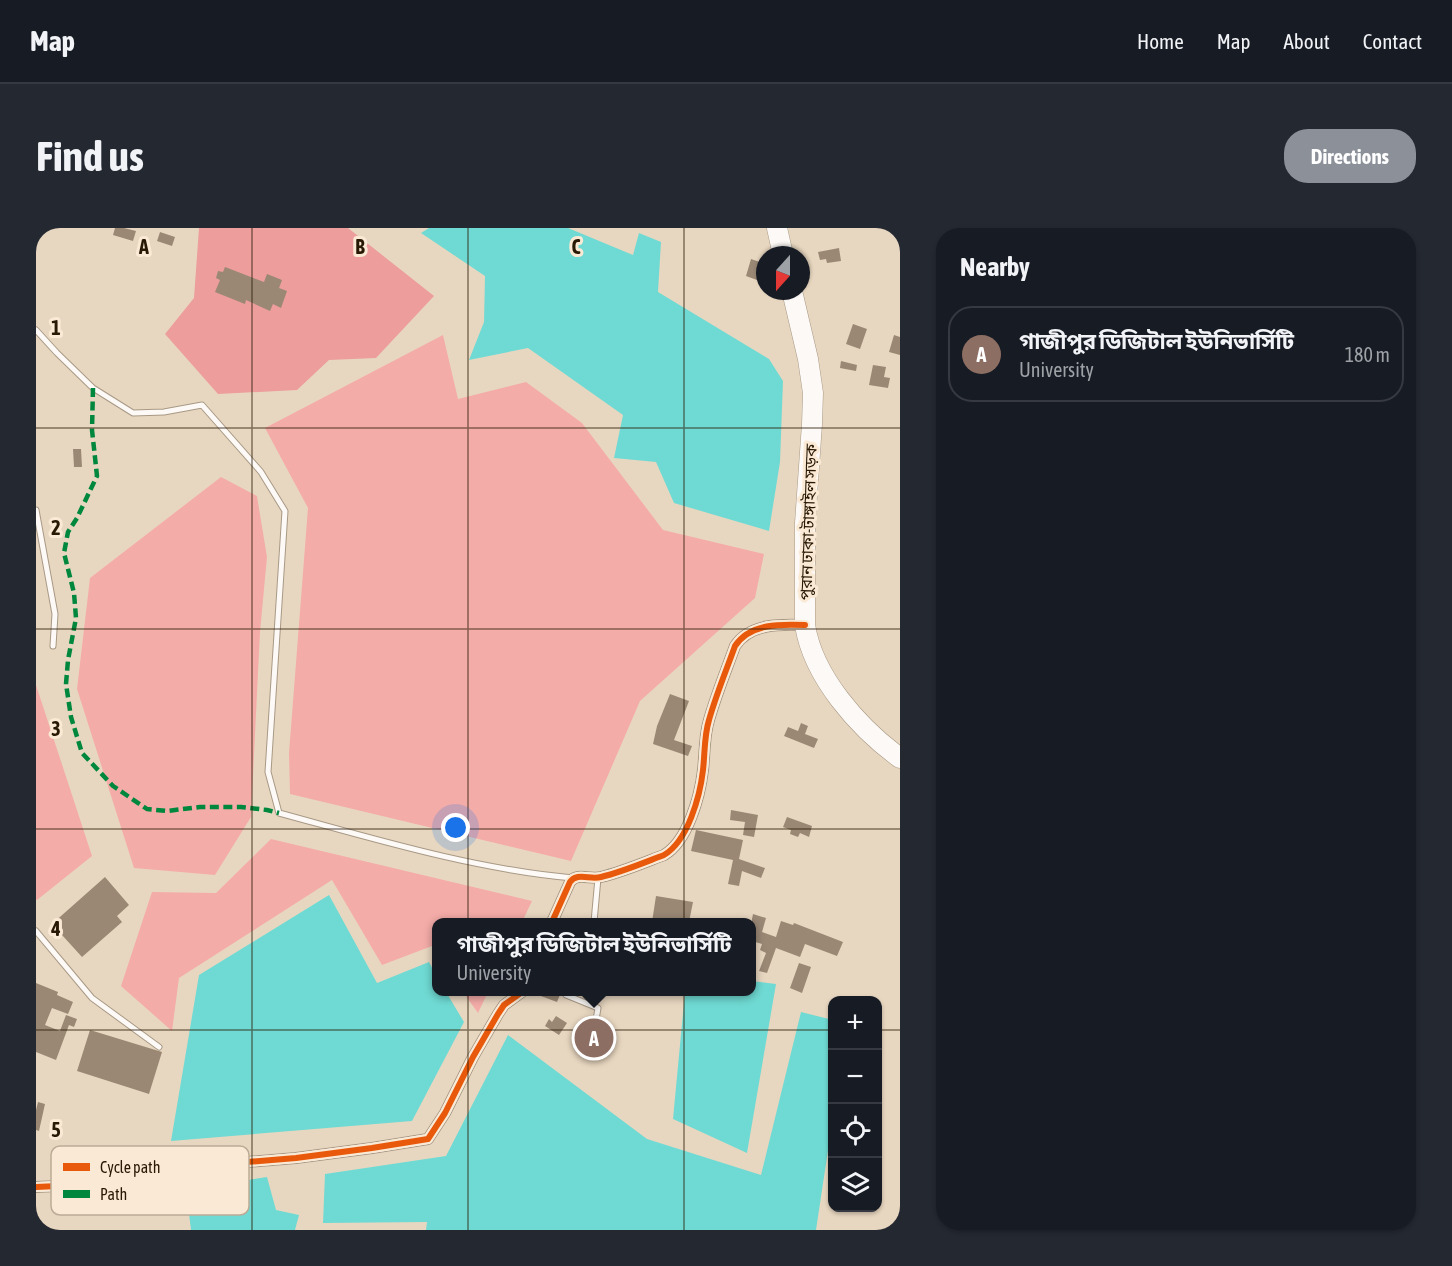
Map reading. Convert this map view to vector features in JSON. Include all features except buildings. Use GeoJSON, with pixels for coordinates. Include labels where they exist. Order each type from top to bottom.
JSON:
{"type":"FeatureCollection","features":[{"type":"Feature","properties":{"kind":"highway"},"geometry":{"type":"LineString","coordinates":[[777,228],[781,246]]}},
{"type":"Feature","properties":{"kind":"highway","name":"পুরান ঢাকা-টাঙ্গাইল সড়ক"},"geometry":{"type":"LineString","coordinates":[[794,300],[808,359],[813,393],[805,523],[805,625],[808,641],[815,659],[838,697],[861,723],[900,758]]}},
{"type":"Feature","properties":{"kind":"street"},"geometry":{"type":"LineString","coordinates":[[554,918],[573,878],[577,876],[598,878],[671,851],[681,838],[698,796],[708,721],[735,646],[745,635],[769,626],[805,625]]}},
{"type":"Feature","properties":{"kind":"street"},"geometry":{"type":"LineString","coordinates":[[249,1161],[339,1152],[428,1139],[445,1113],[498,1014],[504,1005],[516,996]]}},
{"type":"Feature","properties":{"kind":"street"},"geometry":{"type":"LineString","coordinates":[[36,1187],[51,1186]]}},
{"type":"Feature","properties":{"kind":"lane"},"geometry":{"type":"LineString","coordinates":[[36,330],[93,388],[134,412],[164,412],[202,405],[261,472],[285,511],[268,772],[279,813],[427,853],[541,875],[573,878]]}},
{"type":"Feature","properties":{"kind":"lane"},"geometry":{"type":"LineString","coordinates":[[36,510],[55,614],[53,646]]}},
{"type":"Feature","properties":{"kind":"lane"},"geometry":{"type":"LineString","coordinates":[[594,918],[598,878]]}},
{"type":"Feature","properties":{"kind":"lane"},"geometry":{"type":"LineString","coordinates":[[36,932],[92,998],[159,1047]]}},
{"type":"Feature","properties":{"kind":"lane"},"geometry":{"type":"LineString","coordinates":[[568,996],[598,1008],[593,1037]]}},
{"type":"Feature","properties":{"kind":"shaded area"},"geometry":{"type":"Polygon","coordinates":[[[199,228],[348,228],[434,296],[376,358],[329,360],[297,390],[218,394],[165,334],[194,298],[199,228]]]}},
{"type":"Feature","properties":{"kind":"shaded area"},"geometry":{"type":"Polygon","coordinates":[[[443,335],[458,399],[526,382],[582,423],[663,530],[764,554],[755,598],[640,701],[571,861],[290,794],[289,753],[308,508],[265,428],[443,335]]]}},
{"type":"Feature","properties":{"kind":"shaded area"},"geometry":{"type":"Polygon","coordinates":[[[221,477],[257,496],[267,557],[260,632],[251,817],[215,875],[134,868],[77,689],[90,578],[221,477]]]}},
{"type":"Feature","properties":{"kind":"shaded area"},"geometry":{"type":"Polygon","coordinates":[[[36,685],[92,856],[37,900],[36,899],[36,685]]]}},
{"type":"Feature","properties":{"kind":"shaded area"},"geometry":{"type":"Polygon","coordinates":[[[271,839],[532,901],[524,918],[432,918],[432,946],[382,965],[332,880],[179,978],[172,1031],[121,986],[152,892],[216,893],[271,839]]]}},
{"type":"Feature","properties":{"kind":"shaded area"},"geometry":{"type":"Polygon","coordinates":[[[466,996],[486,996],[478,1013],[466,996]]]}},
{"type":"Feature","properties":{"kind":"water"},"geometry":{"type":"Polygon","coordinates":[[[429,228],[568,228],[633,255],[639,233],[661,242],[658,292],[769,359],[783,381],[780,462],[769,531],[674,503],[656,462],[614,458],[623,415],[528,348],[469,360],[484,322],[485,276],[421,233],[429,228]]]}},
{"type":"Feature","properties":{"kind":"water"},"geometry":{"type":"Polygon","coordinates":[[[329,895],[377,983],[429,962],[432,968],[432,996],[448,996],[464,1022],[412,1121],[171,1141],[199,975],[329,895]]]}},
{"type":"Feature","properties":{"kind":"water"},"geometry":{"type":"Polygon","coordinates":[[[756,982],[776,984],[747,1153],[673,1119],[685,996],[756,996],[756,982]]]}},
{"type":"Feature","properties":{"kind":"water"},"geometry":{"type":"Polygon","coordinates":[[[801,1012],[828,1019],[828,1150],[816,1230],[426,1230],[427,1222],[323,1223],[325,1174],[446,1156],[508,1035],[647,1139],[761,1175],[801,1012]]]}},
{"type":"Feature","properties":{"kind":"water"},"geometry":{"type":"Polygon","coordinates":[[[267,1177],[276,1210],[299,1215],[295,1230],[191,1230],[189,1215],[249,1215],[249,1180],[267,1177]]]}},
{"type":"Feature","properties":{"kind":"marked path"},"geometry":{"type":"LineString","coordinates":[[93,388],[92,430],[97,476],[68,532],[64,553],[74,593],[76,618],[66,684],[71,717],[82,753],[113,786],[147,809],[167,811],[200,807],[241,807],[279,813]]}},
{"type":"Feature","properties":{"kind":"cycle path"},"geometry":{"type":"LineString","coordinates":[[554,918],[570,882],[576,877],[597,878],[617,873],[664,855],[680,839],[696,805],[704,764],[707,726],[735,646],[741,638],[757,629],[776,625],[805,625]]}},
{"type":"Feature","properties":{"kind":"cycle path"},"geometry":{"type":"LineString","coordinates":[[249,1162],[296,1158],[428,1139],[445,1113],[498,1014],[504,1005],[516,996]]}},
{"type":"Feature","properties":{"kind":"cycle path"},"geometry":{"type":"LineString","coordinates":[[36,1187],[51,1186]]}},
{"type":"Feature","properties":{"kind":"place","name":"গাজীপুর ডিজিটাল ইউনিভার্সিটি"},"geometry":{"type":"Point","coordinates":[594,1038]}}]}
